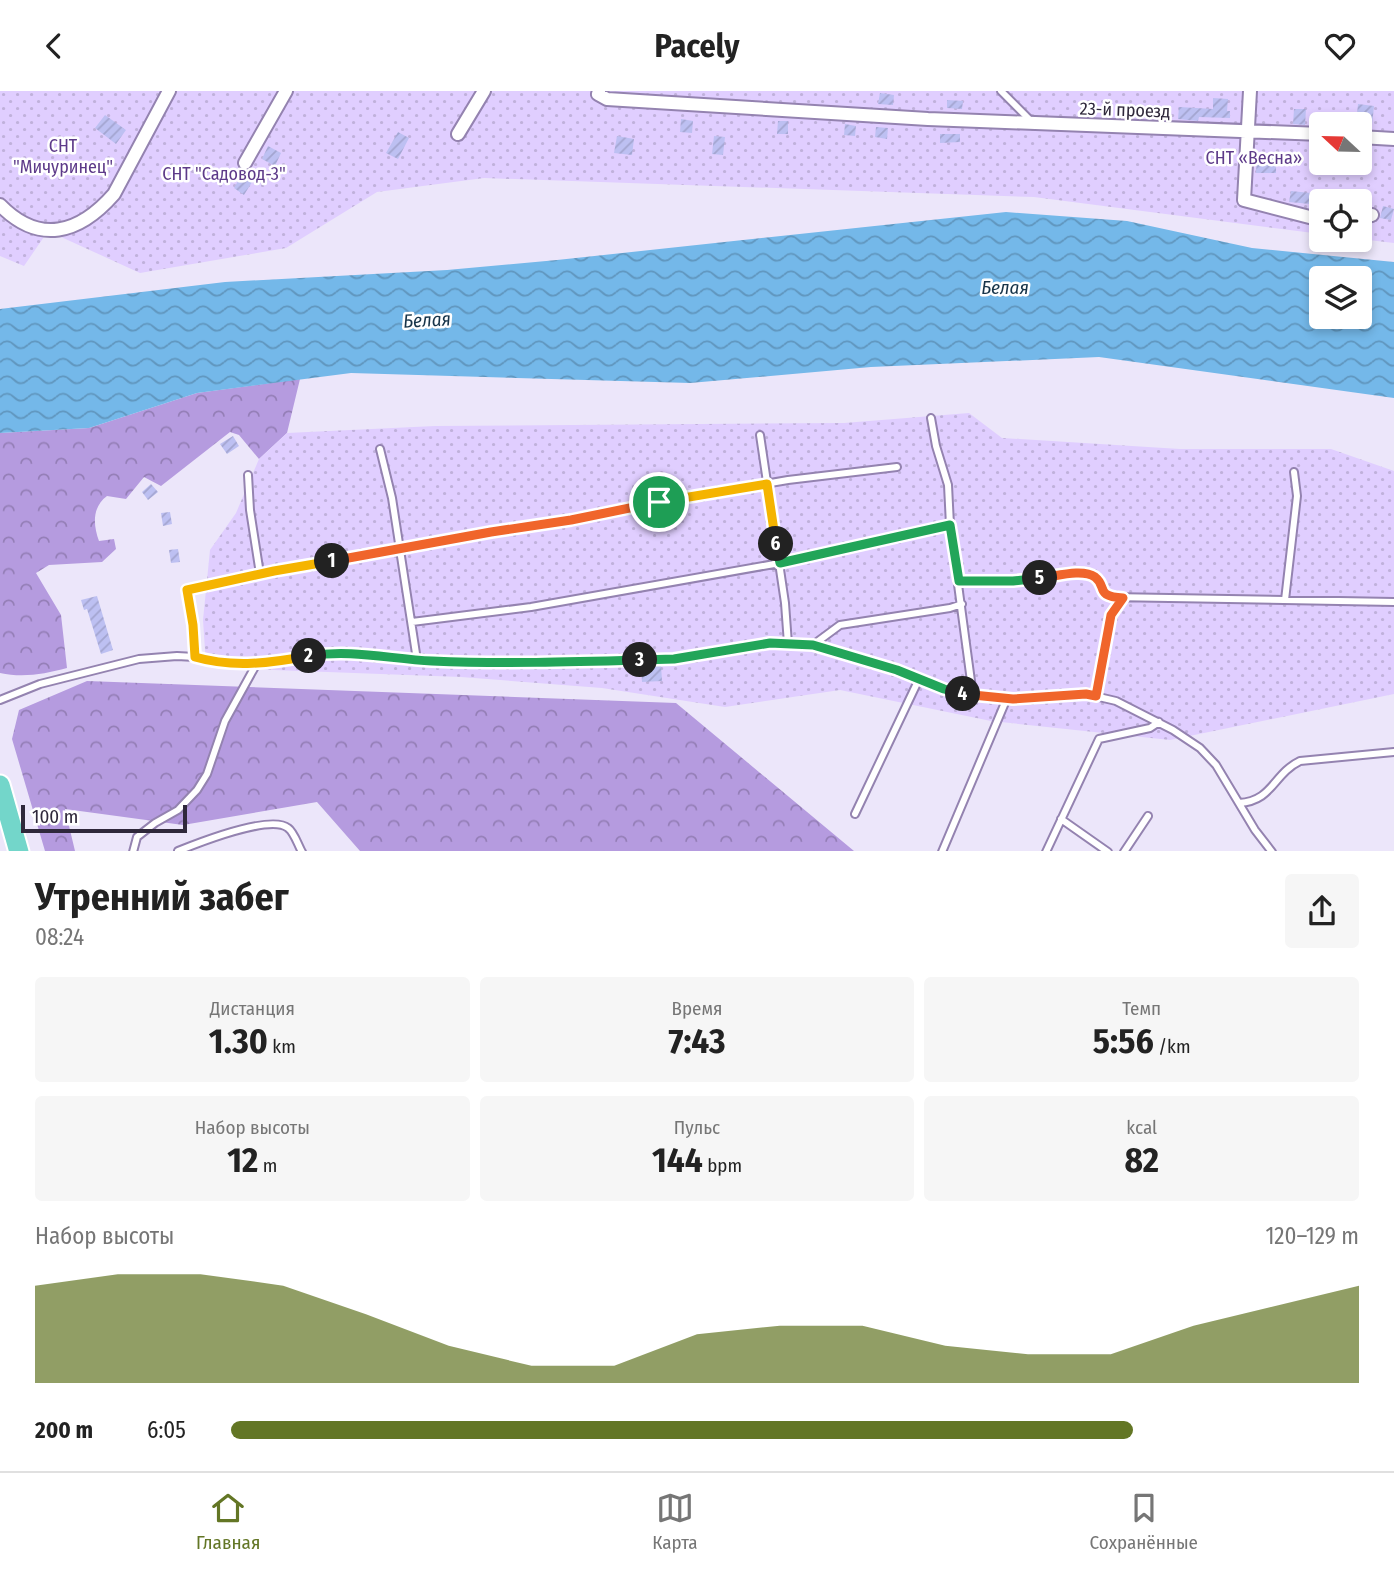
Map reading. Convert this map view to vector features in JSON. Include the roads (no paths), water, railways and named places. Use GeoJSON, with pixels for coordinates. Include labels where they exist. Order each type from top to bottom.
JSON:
{"type":"FeatureCollection","features":[{"type":"Feature","properties":{"kind":"main road"},"geometry":{"type":"LineString","coordinates":[[0,785],[19,851]]}},
{"type":"Feature","properties":{"kind":"street"},"geometry":{"type":"LineString","coordinates":[[0,205],[29,227],[48,231],[82,222],[108,201],[169,91]]}},
{"type":"Feature","properties":{"kind":"street"},"geometry":{"type":"LineString","coordinates":[[246,163],[286,91]]}},
{"type":"Feature","properties":{"kind":"street"},"geometry":{"type":"LineString","coordinates":[[458,134],[484,91]]}},
{"type":"Feature","properties":{"kind":"street","name":"23-й проезд"},"geometry":{"type":"LineString","coordinates":[[599,91],[598,94],[607,99],[928,120],[1309,134]]}},
{"type":"Feature","properties":{"kind":"street"},"geometry":{"type":"LineString","coordinates":[[1250,91],[1244,200],[1309,217]]}},
{"type":"Feature","properties":{"kind":"street"},"geometry":{"type":"LineString","coordinates":[[1372,138],[1394,139]]}},
{"type":"Feature","properties":{"kind":"lane"},"geometry":{"type":"LineString","coordinates":[[1000,91],[1034,124]]}},
{"type":"Feature","properties":{"kind":"lane"},"geometry":{"type":"LineString","coordinates":[[931,418],[948,485],[950,525],[973,696]]}},
{"type":"Feature","properties":{"kind":"lane"},"geometry":{"type":"LineString","coordinates":[[760,435],[780,563],[788,644]]}},
{"type":"Feature","properties":{"kind":"lane"},"geometry":{"type":"LineString","coordinates":[[380,449],[392,498],[417,660]]}},
{"type":"Feature","properties":{"kind":"lane"},"geometry":{"type":"LineString","coordinates":[[195,657],[187,590],[260,574],[788,480],[897,467]]}},
{"type":"Feature","properties":{"kind":"lane"},"geometry":{"type":"LineString","coordinates":[[1285,600],[1297,496],[1294,472]]}},
{"type":"Feature","properties":{"kind":"lane"},"geometry":{"type":"LineString","coordinates":[[248,475],[250,510],[260,574]]}},
{"type":"Feature","properties":{"kind":"lane"},"geometry":{"type":"LineString","coordinates":[[412,622],[531,607],[780,563],[950,525]]}},
{"type":"Feature","properties":{"kind":"lane"},"geometry":{"type":"LineString","coordinates":[[959,581],[1013,581],[1076,574],[1093,575],[1102,591],[1111,597],[1394,602]]}},
{"type":"Feature","properties":{"kind":"lane"},"geometry":{"type":"LineString","coordinates":[[1096,696],[1111,615],[1123,598]]}},
{"type":"Feature","properties":{"kind":"lane"},"geometry":{"type":"LineString","coordinates":[[813,645],[840,625],[962,604]]}},
{"type":"Feature","properties":{"kind":"lane"},"geometry":{"type":"LineString","coordinates":[[0,700],[40,684],[139,659],[195,657],[217,663],[272,663],[320,655],[362,653],[417,660],[572,662],[674,659],[770,643],[813,645],[944,689],[973,696],[1007,698],[1086,694],[1116,701],[1159,722],[1200,748],[1216,765],[1255,830],[1271,851]]}},
{"type":"Feature","properties":{"kind":"lane"},"geometry":{"type":"LineString","coordinates":[[132,851],[138,837],[178,810],[208,774],[225,721],[257,663]]}},
{"type":"Feature","properties":{"kind":"lane"},"geometry":{"type":"LineString","coordinates":[[855,814],[919,679]]}},
{"type":"Feature","properties":{"kind":"lane"},"geometry":{"type":"LineString","coordinates":[[942,851],[1007,698]]}},
{"type":"Feature","properties":{"kind":"lane"},"geometry":{"type":"LineString","coordinates":[[1046,851],[1099,739],[1150,729],[1159,722]]}},
{"type":"Feature","properties":{"kind":"lane"},"geometry":{"type":"LineString","coordinates":[[1239,803],[1257,800],[1269,792],[1289,766],[1300,761],[1394,752]]}},
{"type":"Feature","properties":{"kind":"lane"},"geometry":{"type":"LineString","coordinates":[[1125,851],[1148,816]]}},
{"type":"Feature","properties":{"kind":"lane"},"geometry":{"type":"LineString","coordinates":[[1061,819],[1107,851]]}},
{"type":"Feature","properties":{"kind":"lane"},"geometry":{"type":"LineString","coordinates":[[178,851],[210,838],[278,823],[289,828],[301,851]]}},
{"type":"Feature","properties":{"kind":"water","name":"Белая"},"geometry":{"type":"Polygon","coordinates":[[[1006,212],[1127,221],[1252,248],[1394,262],[1394,398],[1099,357],[871,367],[690,383],[351,373],[197,393],[89,428],[0,433],[0,309],[225,282],[447,270],[1006,212]]]}},
{"type":"Feature","properties":{"kind":"park label","name":"СНТ \"Мичуринец\""},"geometry":{"type":"Point","coordinates":[63,156]}},
{"type":"Feature","properties":{"kind":"park label","name":"СНТ «Весна»"},"geometry":{"type":"Point","coordinates":[1254,158]}},
{"type":"Feature","properties":{"kind":"park label","name":"СНТ \"Садовод-3\""},"geometry":{"type":"Point","coordinates":[224,174]}}]}
